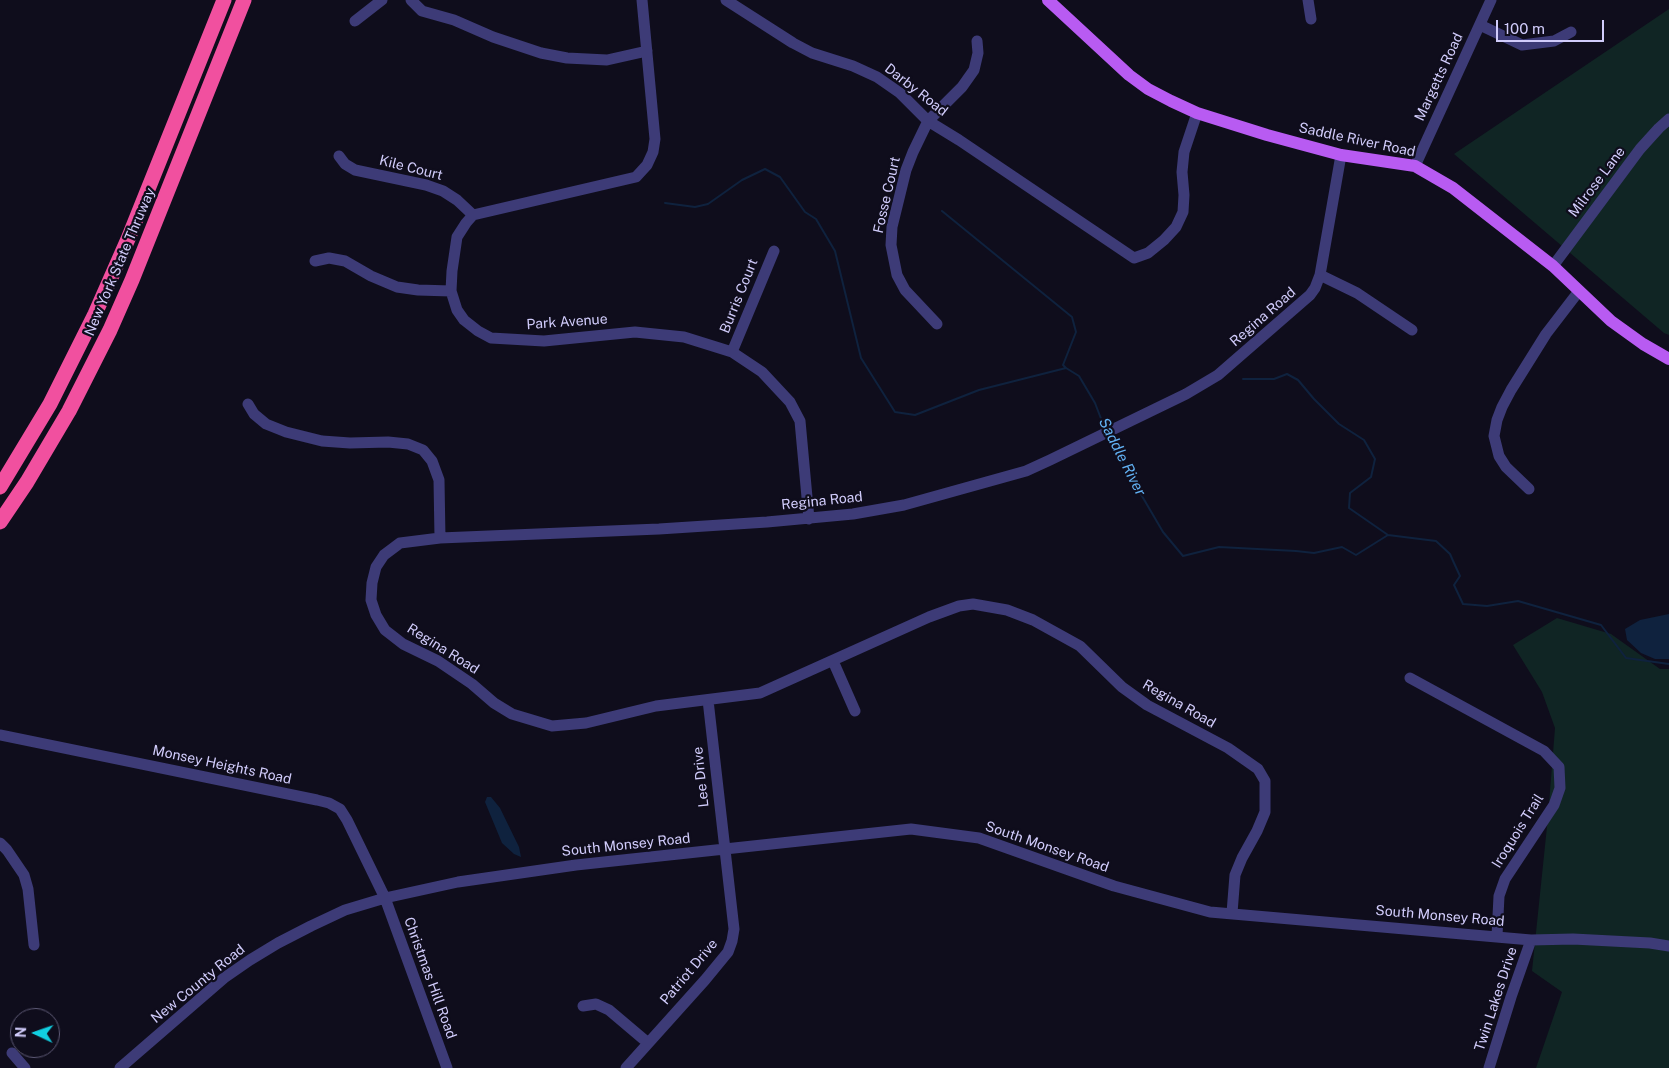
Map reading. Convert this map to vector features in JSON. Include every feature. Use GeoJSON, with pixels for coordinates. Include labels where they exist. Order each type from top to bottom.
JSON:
{"type":"FeatureCollection","features":[{"type":"Feature","properties":{"kind":"highway","name":"New York State Thruway"},"geometry":{"type":"LineString","coordinates":[[0,487],[31,437],[73,361],[95,314],[139,212],[224,0]]}},
{"type":"Feature","properties":{"kind":"highway","name":"New York State Thruway"},"geometry":{"type":"LineString","coordinates":[[0,522],[48,448],[110,330],[135,273],[244,0]]}},
{"type":"Feature","properties":{"kind":"main road","name":"Saddle River Road"},"geometry":{"type":"LineString","coordinates":[[1051,1],[1129,75],[1148,89],[1197,113],[1267,135],[1341,155],[1415,166],[1453,188],[1554,266],[1611,321],[1669,360]]}},
{"type":"Feature","properties":{"kind":"street"},"geometry":{"type":"LineString","coordinates":[[355,21],[382,0]]}},
{"type":"Feature","properties":{"kind":"street"},"geometry":{"type":"LineString","coordinates":[[411,0],[422,11],[454,20],[493,37],[541,53],[567,58],[607,60],[647,52]]}},
{"type":"Feature","properties":{"kind":"street"},"geometry":{"type":"LineString","coordinates":[[473,215],[636,177],[647,165],[653,152],[655,139],[642,0]]}},
{"type":"Feature","properties":{"kind":"street","name":"Darby Road"},"geometry":{"type":"LineString","coordinates":[[726,0],[812,53],[853,66],[878,77],[900,93],[928,121],[1134,258],[1148,253],[1164,240],[1176,227],[1183,212],[1182,172],[1184,152],[1197,113]]}},
{"type":"Feature","properties":{"kind":"street"},"geometry":{"type":"LineString","coordinates":[[1308,0],[1311,19]]}},
{"type":"Feature","properties":{"kind":"street","name":"Margetts Road"},"geometry":{"type":"LineString","coordinates":[[1415,166],[1491,0]]}},
{"type":"Feature","properties":{"kind":"street"},"geometry":{"type":"LineString","coordinates":[[1480,25],[1522,45],[1554,41],[1571,32]]}},
{"type":"Feature","properties":{"kind":"street","name":"Fosse Court"},"geometry":{"type":"LineString","coordinates":[[937,324],[904,290],[897,275],[891,245],[892,227],[906,170],[913,152],[928,121],[962,87],[974,70],[978,53],[976,41]]}},
{"type":"Feature","properties":{"kind":"street","name":"Milrose Lane"},"geometry":{"type":"LineString","coordinates":[[1554,266],[1640,149],[1669,120]]}},
{"type":"Feature","properties":{"kind":"street","name":"Regina Road"},"geometry":{"type":"LineString","coordinates":[[1232,913],[1235,875],[1265,812],[1265,781],[1258,770],[1228,748],[1147,705],[1122,687],[1080,646],[1024,616],[1007,610],[973,604],[959,606],[928,617],[760,693],[656,706],[586,723],[552,726],[512,714],[494,703],[472,684],[438,662],[403,644],[385,630],[376,615],[371,600],[372,583],[376,567],[384,555],[400,543],[440,538],[669,528],[809,519],[853,514],[904,505],[1026,470],[1050,460],[1186,394],[1218,375],[1310,295],[1320,275],[1341,155]]}},
{"type":"Feature","properties":{"kind":"street","name":"Kile Court"},"geometry":{"type":"LineString","coordinates":[[339,156],[345,164],[355,170],[426,185],[443,191],[458,200],[473,215]]}},
{"type":"Feature","properties":{"kind":"street","name":"Park Avenue"},"geometry":{"type":"LineString","coordinates":[[473,215],[457,237],[452,271],[451,291],[457,310],[464,320],[478,332],[491,338],[544,341],[635,332],[684,337],[732,352],[762,372],[790,402],[800,421],[809,519]]}},
{"type":"Feature","properties":{"kind":"street","name":"Burris Court"},"geometry":{"type":"LineString","coordinates":[[732,352],[774,251]]}},
{"type":"Feature","properties":{"kind":"street"},"geometry":{"type":"LineString","coordinates":[[315,261],[329,258],[345,261],[371,276],[398,287],[451,291]]}},
{"type":"Feature","properties":{"kind":"street"},"geometry":{"type":"LineString","coordinates":[[1320,275],[1357,293],[1412,330]]}},
{"type":"Feature","properties":{"kind":"street"},"geometry":{"type":"LineString","coordinates":[[1529,489],[1506,467],[1498,456],[1494,436],[1497,420],[1511,390],[1546,334],[1579,292]]}},
{"type":"Feature","properties":{"kind":"street"},"geometry":{"type":"LineString","coordinates":[[248,404],[254,414],[266,424],[286,432],[322,441],[350,444],[388,442],[408,444],[423,450],[432,461],[439,480],[440,538]]}},
{"type":"Feature","properties":{"kind":"street"},"geometry":{"type":"LineString","coordinates":[[832,661],[855,711]]}},
{"type":"Feature","properties":{"kind":"street","name":"Iroquois Trail"},"geometry":{"type":"LineString","coordinates":[[1410,678],[1544,751],[1559,767],[1560,788],[1554,805],[1505,879],[1499,896],[1497,936]]}},
{"type":"Feature","properties":{"kind":"street","name":"Lee Drive"},"geometry":{"type":"LineString","coordinates":[[708,700],[724,850]]}},
{"type":"Feature","properties":{"kind":"street","name":"Monsey Heights Road"},"geometry":{"type":"LineString","coordinates":[[0,735],[330,804],[340,810],[347,820],[385,898]]}},
{"type":"Feature","properties":{"kind":"street","name":"South Monsey Road"},"geometry":{"type":"LineString","coordinates":[[385,898],[458,882],[529,872],[911,829],[979,838],[1114,886],[1210,912],[1531,940],[1592,940],[1650,943],[1669,946]]}},
{"type":"Feature","properties":{"kind":"street"},"geometry":{"type":"LineString","coordinates":[[0,843],[24,874],[28,889],[34,945]]}},
{"type":"Feature","properties":{"kind":"street","name":"Patriot Drive"},"geometry":{"type":"LineString","coordinates":[[626,1068],[728,952],[734,929],[724,850]]}},
{"type":"Feature","properties":{"kind":"street","name":"New County Road"},"geometry":{"type":"LineString","coordinates":[[120,1068],[224,978],[250,960],[311,926],[346,910],[385,898]]}},
{"type":"Feature","properties":{"kind":"street","name":"Christmas Hill Road"},"geometry":{"type":"LineString","coordinates":[[385,898],[447,1068]]}},
{"type":"Feature","properties":{"kind":"street","name":"Twin Lakes Drive"},"geometry":{"type":"LineString","coordinates":[[1489,1068],[1511,996],[1531,940]]}},
{"type":"Feature","properties":{"kind":"street"},"geometry":{"type":"LineString","coordinates":[[584,1006],[596,1004],[609,1010],[648,1043]]}},
{"type":"Feature","properties":{"kind":"street"},"geometry":{"type":"LineString","coordinates":[[16,1058],[25,1068]]}},
{"type":"Feature","properties":{"kind":"green space"},"geometry":{"type":"Polygon","coordinates":[[[1669,9],[1669,335],[1664,333],[1454,154],[1669,9]]]}},
{"type":"Feature","properties":{"kind":"green space"},"geometry":{"type":"Polygon","coordinates":[[[1557,618],[1611,634],[1660,669],[1669,669],[1669,1068],[1536,1068],[1562,992],[1532,971],[1555,728],[1542,692],[1513,645],[1557,618]]]}},
{"type":"Feature","properties":{"kind":"water"},"geometry":{"type":"Polygon","coordinates":[[[1669,614],[1669,659],[1655,659],[1641,653],[1627,640],[1625,629],[1640,620],[1669,614]]]}},
{"type":"Feature","properties":{"kind":"water"},"geometry":{"type":"Polygon","coordinates":[[[487,797],[491,797],[500,808],[519,847],[521,857],[514,854],[502,843],[485,802],[487,797]]]}},
{"type":"Feature","properties":{"kind":"waterway","name":"Saddle River"},"geometry":{"type":"LineString","coordinates":[[665,203],[695,207],[708,204],[742,180],[765,169],[780,177],[805,212],[816,219],[835,251],[861,358],[895,412],[915,415],[979,390],[1066,368],[1079,376],[1095,403],[1105,429]]}},
{"type":"Feature","properties":{"kind":"waterway"},"geometry":{"type":"LineString","coordinates":[[942,211],[1072,317],[1076,332],[1063,365],[1066,368]]}},
{"type":"Feature","properties":{"kind":"waterway"},"geometry":{"type":"LineString","coordinates":[[1243,379],[1274,379],[1287,374],[1298,380],[1339,424],[1364,440],[1375,459],[1371,477],[1350,493],[1349,508],[1388,535]]}},
{"type":"Feature","properties":{"kind":"waterway","name":"Saddle River"},"geometry":{"type":"LineString","coordinates":[[1108,438],[1163,532],[1183,556],[1219,547],[1314,553],[1342,547],[1356,555],[1388,535],[1436,541],[1450,554],[1460,576],[1454,585],[1463,604],[1487,606],[1518,601],[1601,625],[1626,658],[1669,664]]}}]}
